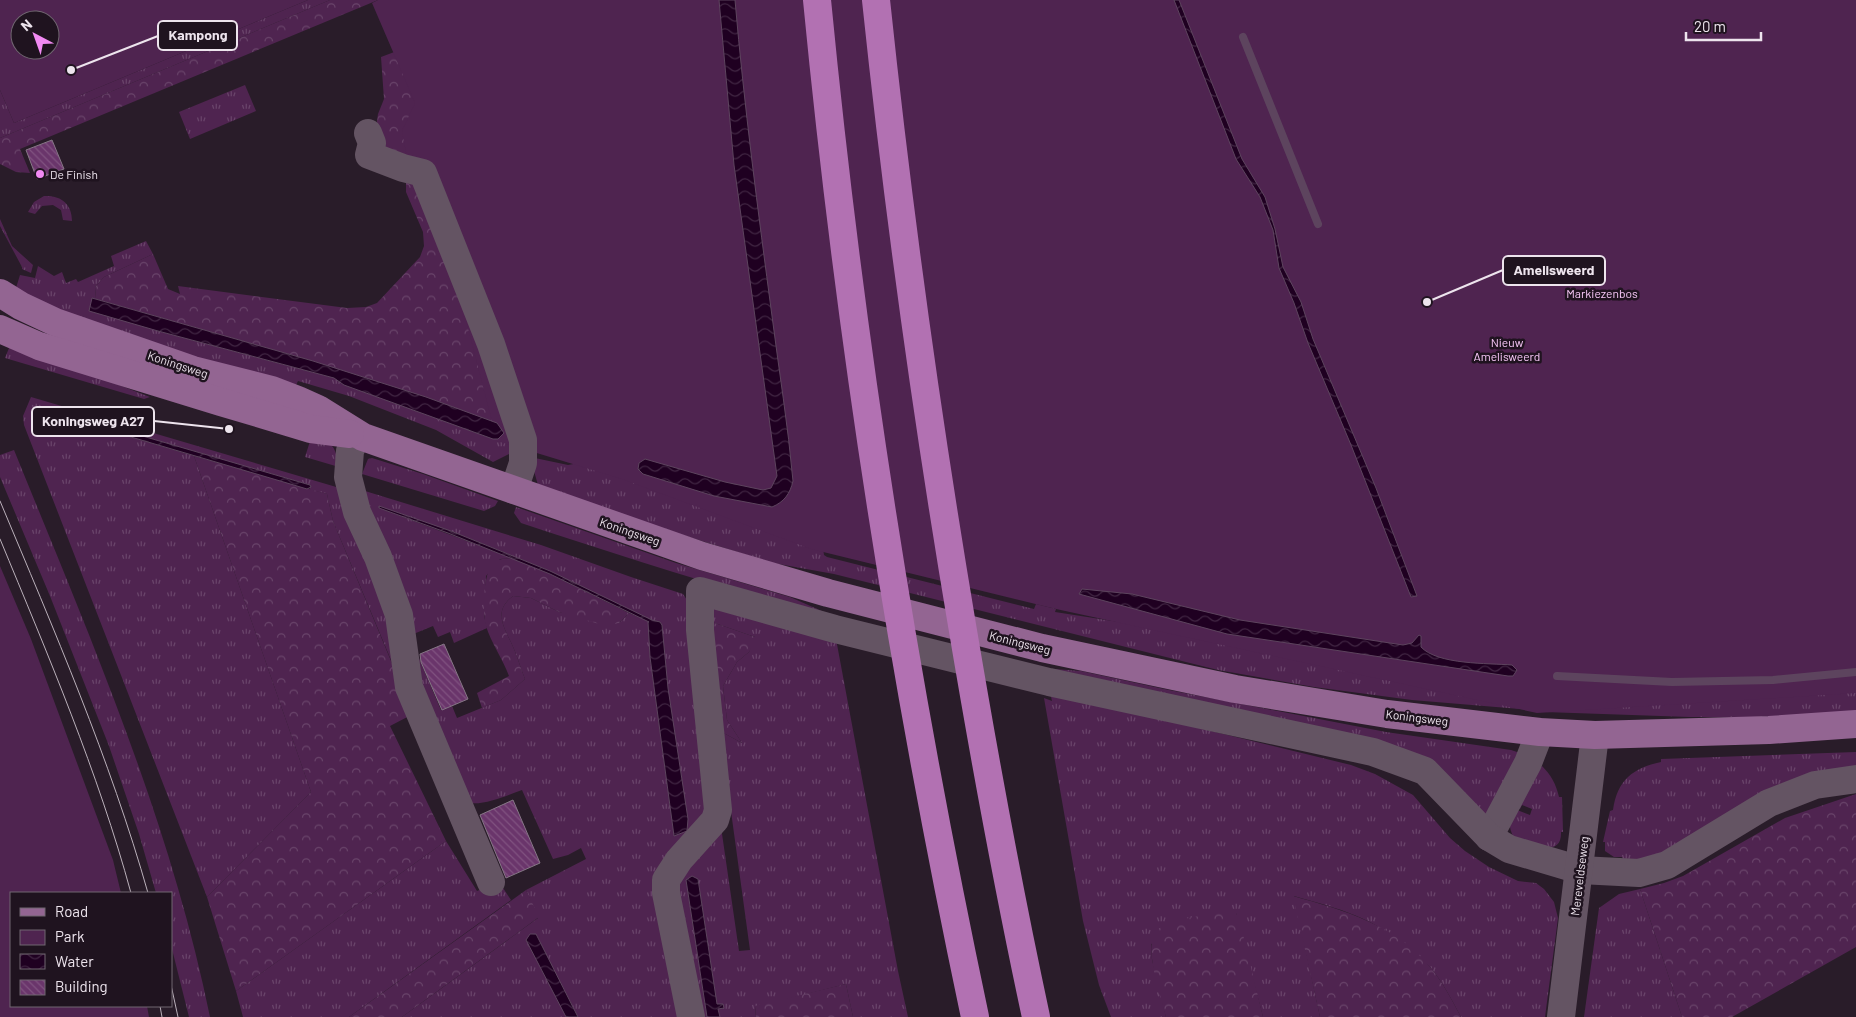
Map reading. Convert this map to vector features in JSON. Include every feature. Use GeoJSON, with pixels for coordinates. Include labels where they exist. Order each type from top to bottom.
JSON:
{"type":"FeatureCollection","features":[{"type":"Feature","properties":{"kind":"highway"},"geometry":{"type":"LineString","coordinates":[[817,0],[844,240],[874,455],[926,773],[975,1017]]}},
{"type":"Feature","properties":{"kind":"highway"},"geometry":{"type":"LineString","coordinates":[[876,0],[912,300],[933,446],[984,752],[1036,1017]]}},
{"type":"Feature","properties":{"kind":"main road","name":"Koningsweg"},"geometry":{"type":"LineString","coordinates":[[0,292],[21,306],[47,319],[193,370],[272,390],[318,409],[356,435]]}},
{"type":"Feature","properties":{"kind":"main road","name":"Koningsweg"},"geometry":{"type":"LineString","coordinates":[[0,329],[39,346],[311,428],[356,435],[702,556],[828,593],[1042,648],[1235,689],[1387,714],[1540,732],[1595,735],[1769,730],[1856,724]]}},
{"type":"Feature","properties":{"kind":"street"},"geometry":{"type":"LineString","coordinates":[[368,133],[372,143],[369,155],[403,168],[423,173],[491,344],[523,440],[522,464],[514,490]]}},
{"type":"Feature","properties":{"kind":"street"},"geometry":{"type":"LineString","coordinates":[[356,435],[350,451],[348,477],[357,512],[378,557],[398,615],[409,687],[491,882]]}},
{"type":"Feature","properties":{"kind":"street"},"geometry":{"type":"LineString","coordinates":[[691,1017],[666,893],[666,880],[680,860],[715,820],[718,810],[700,630],[700,591],[835,629],[1049,682],[1373,752],[1425,771],[1489,837],[1509,850],[1580,870],[1639,872],[1667,865],[1769,803],[1815,785],[1856,779]]}},
{"type":"Feature","properties":{"kind":"street"},"geometry":{"type":"LineString","coordinates":[[1489,837],[1528,763],[1540,732]]}},
{"type":"Feature","properties":{"kind":"street","name":"Mereveldseweg"},"geometry":{"type":"LineString","coordinates":[[1561,1017],[1595,735]]}},
{"type":"Feature","properties":{"kind":"green space"},"geometry":{"type":"Polygon","coordinates":[[[0,0],[308,0],[14,123],[0,90],[0,0]]]}},
{"type":"Feature","properties":{"kind":"green space"},"geometry":{"type":"Polygon","coordinates":[[[308,0],[330,0],[0,138],[0,90],[14,123],[308,0]]]}},
{"type":"Feature","properties":{"kind":"green space"},"geometry":{"type":"Polygon","coordinates":[[[330,0],[378,0],[20,149],[30,173],[16,172],[0,164],[0,138],[330,0]]]}},
{"type":"Feature","properties":{"kind":"green space","name":"Nieuw Amelisweerd"},"geometry":{"type":"Polygon","coordinates":[[[378,0],[1856,0],[1856,693],[1537,713],[1056,609],[811,549],[622,479],[497,441],[458,289],[407,158],[402,131],[415,103],[372,3],[378,0]]]}},
{"type":"Feature","properties":{"kind":"green space"},"geometry":{"type":"Polygon","coordinates":[[[413,45],[514,439],[313,361],[96,299],[95,287],[104,277],[153,254],[168,289],[180,294],[178,286],[347,308],[366,307],[377,303],[420,257],[424,246],[423,232],[406,192],[406,176],[379,145],[376,129],[378,114],[384,99],[381,57],[413,45]]]}},
{"type":"Feature","properties":{"kind":"green space"},"geometry":{"type":"Polygon","coordinates":[[[245,85],[256,111],[190,139],[179,112],[245,85]]]}},
{"type":"Feature","properties":{"kind":"green space"},"geometry":{"type":"Polygon","coordinates":[[[44,196],[56,197],[68,205],[72,221],[63,220],[61,210],[53,205],[42,206],[35,214],[28,212],[34,202],[44,196]]]}},
{"type":"Feature","properties":{"kind":"green space"},"geometry":{"type":"Polygon","coordinates":[[[0,219],[12,246],[33,265],[31,273],[22,269],[0,226],[0,219]]]}},
{"type":"Feature","properties":{"kind":"green space"},"geometry":{"type":"Polygon","coordinates":[[[146,241],[153,254],[104,277],[95,287],[96,299],[92,298],[158,331],[334,378],[344,385],[493,439],[514,439],[511,453],[493,462],[436,430],[349,396],[298,381],[295,387],[218,365],[47,307],[16,288],[20,275],[35,278],[38,266],[54,276],[62,272],[66,283],[76,279],[78,282],[114,266],[111,256],[146,241]]]}},
{"type":"Feature","properties":{"kind":"green space"},"geometry":{"type":"Polygon","coordinates":[[[11,343],[150,397],[144,399],[5,358],[11,343]]]}},
{"type":"Feature","properties":{"kind":"green space"},"geometry":{"type":"Polygon","coordinates":[[[31,397],[343,489],[375,564],[401,684],[333,521],[327,494],[307,489],[310,489],[310,485],[98,423],[97,427],[194,456],[311,792],[207,897],[24,425],[23,416],[31,397]]]}},
{"type":"Feature","properties":{"kind":"green space"},"geometry":{"type":"Polygon","coordinates":[[[805,422],[824,555],[827,557],[1034,609],[1036,604],[1056,609],[1055,612],[1145,626],[1531,710],[1412,700],[1314,687],[1218,670],[834,574],[773,563],[641,522],[538,485],[530,457],[568,465],[805,422]]]}},
{"type":"Feature","properties":{"kind":"green space"},"geometry":{"type":"Polygon","coordinates":[[[312,435],[332,446],[339,467],[305,457],[312,435]]]}},
{"type":"Feature","properties":{"kind":"green space"},"geometry":{"type":"Polygon","coordinates":[[[14,450],[71,589],[125,729],[173,871],[210,1017],[189,1017],[172,949],[172,892],[156,892],[139,834],[109,746],[50,596],[0,477],[0,455],[14,450]]]}},
{"type":"Feature","properties":{"kind":"green space"},"geometry":{"type":"Polygon","coordinates":[[[194,456],[327,494],[333,521],[413,714],[390,726],[446,841],[236,991],[207,897],[311,792],[194,456]]]}},
{"type":"Feature","properties":{"kind":"green space"},"geometry":{"type":"Polygon","coordinates":[[[372,458],[498,501],[495,506],[484,511],[362,474],[368,459],[372,458]]]}},
{"type":"Feature","properties":{"kind":"green space"},"geometry":{"type":"Polygon","coordinates":[[[365,491],[541,545],[683,594],[693,609],[708,790],[704,816],[672,858],[685,1017],[578,1017],[536,934],[566,1017],[402,1017],[538,918],[526,890],[586,859],[581,848],[568,855],[553,859],[522,790],[489,801],[469,803],[426,711],[418,656],[441,710],[452,706],[457,718],[501,700],[525,679],[502,621],[503,608],[506,602],[513,596],[531,598],[559,612],[619,623],[629,613],[650,622],[650,657],[674,835],[668,688],[662,625],[660,622],[652,621],[550,571],[451,531],[379,508],[512,558],[500,559],[486,576],[484,616],[487,628],[454,643],[450,632],[438,637],[433,626],[411,635],[383,556],[365,491]]]}},
{"type":"Feature","properties":{"kind":"green space"},"geometry":{"type":"Polygon","coordinates":[[[516,507],[676,563],[790,597],[824,612],[823,615],[671,571],[521,523],[514,513],[516,507]]]}},
{"type":"Feature","properties":{"kind":"green space"},"geometry":{"type":"Polygon","coordinates":[[[512,558],[550,574],[629,613],[619,623],[606,626],[559,612],[531,598],[513,596],[506,602],[503,608],[502,621],[525,679],[501,700],[482,708],[477,693],[509,676],[486,626],[485,584],[490,568],[495,561],[512,558]]]}},
{"type":"Feature","properties":{"kind":"green space"},"geometry":{"type":"Polygon","coordinates":[[[0,566],[31,639],[113,860],[121,892],[10,892],[10,1007],[147,1007],[149,1017],[0,1017],[0,566]]]}},
{"type":"Feature","properties":{"kind":"green space"},"geometry":{"type":"Polygon","coordinates":[[[718,606],[836,639],[908,1017],[853,1017],[846,984],[755,1007],[756,1017],[720,1017],[718,1009],[724,1008],[717,1005],[698,879],[692,876],[686,880],[707,1017],[696,1017],[672,890],[721,827],[739,951],[750,950],[720,731],[742,743],[727,720],[723,686],[737,662],[749,652],[755,637],[709,621],[713,610],[718,606]]]}},
{"type":"Feature","properties":{"kind":"green space"},"geometry":{"type":"Polygon","coordinates":[[[709,621],[755,637],[756,640],[749,652],[737,662],[723,686],[727,720],[742,743],[720,731],[709,621]]]}},
{"type":"Feature","properties":{"kind":"green space"},"geometry":{"type":"Polygon","coordinates":[[[1054,669],[1081,671],[1386,732],[1511,750],[1523,754],[1517,771],[1485,815],[1443,780],[1053,672],[1054,669]]]}},
{"type":"Feature","properties":{"kind":"green space"},"geometry":{"type":"Polygon","coordinates":[[[1856,678],[1856,712],[1755,717],[1690,717],[1545,712],[1856,678]]]}},
{"type":"Feature","properties":{"kind":"green space"},"geometry":{"type":"Polygon","coordinates":[[[1050,692],[1351,765],[1375,774],[1413,795],[1450,838],[1465,851],[1489,867],[1518,881],[1536,883],[1544,889],[1554,902],[1558,918],[1545,1017],[1461,1017],[1431,968],[1397,939],[1383,929],[1356,916],[1294,896],[1320,1017],[1263,1017],[1236,913],[1151,944],[1152,960],[1166,1017],[1111,1017],[1099,985],[1083,921],[1044,698],[1052,701],[1050,692]]]}},
{"type":"Feature","properties":{"kind":"green space"},"geometry":{"type":"Polygon","coordinates":[[[1856,752],[1856,771],[1675,850],[1645,859],[1623,860],[1622,857],[1614,857],[1605,851],[1605,842],[1603,842],[1610,811],[1613,810],[1618,791],[1628,777],[1642,768],[1661,762],[1661,759],[1856,752]]]}},
{"type":"Feature","properties":{"kind":"green space"},"geometry":{"type":"Polygon","coordinates":[[[1542,766],[1553,780],[1559,797],[1562,797],[1563,832],[1561,832],[1560,841],[1551,848],[1536,846],[1514,838],[1510,827],[1512,808],[1530,815],[1532,809],[1522,805],[1520,809],[1513,805],[1542,766]]]}},
{"type":"Feature","properties":{"kind":"green space"},"geometry":{"type":"Polygon","coordinates":[[[1856,794],[1856,947],[1732,1017],[1682,1017],[1640,889],[1683,876],[1785,818],[1856,794]]]}},
{"type":"Feature","properties":{"kind":"green space"},"geometry":{"type":"Polygon","coordinates":[[[446,841],[477,891],[499,882],[511,900],[349,1017],[243,1017],[236,991],[446,841]]]}},
{"type":"Feature","properties":{"kind":"green space"},"geometry":{"type":"Polygon","coordinates":[[[1640,889],[1682,1017],[1584,1017],[1599,908],[1619,894],[1640,889]]]}},
{"type":"Feature","properties":{"kind":"green space"},"geometry":{"type":"Polygon","coordinates":[[[526,890],[539,917],[402,1017],[349,1017],[526,890]]]}},
{"type":"Feature","properties":{"kind":"green space"},"geometry":{"type":"Polygon","coordinates":[[[1293,896],[1331,907],[1368,921],[1402,941],[1431,968],[1461,1017],[1320,1017],[1293,896]]]}},
{"type":"Feature","properties":{"kind":"green space"},"geometry":{"type":"Polygon","coordinates":[[[1233,911],[1240,922],[1263,1017],[1166,1017],[1151,951],[1154,934],[1167,924],[1178,920],[1233,911]]]}},
{"type":"Feature","properties":{"kind":"green space"},"geometry":{"type":"Polygon","coordinates":[[[846,984],[853,1017],[756,1017],[755,1006],[846,984]]]}},
{"type":"Feature","properties":{"kind":"water"},"geometry":{"type":"Polygon","coordinates":[[[719,0],[735,0],[752,158],[791,460],[793,481],[790,490],[780,503],[772,507],[714,496],[643,474],[638,469],[639,463],[645,459],[725,482],[763,490],[771,488],[777,476],[734,165],[719,0]]]}},
{"type":"Feature","properties":{"kind":"water"},"geometry":{"type":"Polygon","coordinates":[[[1174,0],[1179,0],[1242,159],[1265,197],[1275,229],[1283,267],[1301,302],[1313,339],[1376,488],[1417,596],[1411,597],[1279,268],[1273,230],[1260,197],[1236,159],[1174,0]]]}},
{"type":"Feature","properties":{"kind":"water"},"geometry":{"type":"Polygon","coordinates":[[[92,298],[313,361],[426,397],[497,423],[504,433],[498,439],[493,439],[344,385],[334,378],[89,311],[92,298]]]}},
{"type":"Feature","properties":{"kind":"water"},"geometry":{"type":"Polygon","coordinates":[[[98,423],[310,485],[311,487],[307,489],[97,427],[98,423]]]}},
{"type":"Feature","properties":{"kind":"water"},"geometry":{"type":"Polygon","coordinates":[[[379,506],[451,531],[550,571],[652,620],[660,622],[662,625],[668,688],[688,819],[687,831],[674,836],[650,657],[649,622],[550,574],[448,533],[379,508],[379,506]]]}},
{"type":"Feature","properties":{"kind":"water"},"geometry":{"type":"Polygon","coordinates":[[[1082,589],[1132,594],[1240,620],[1403,645],[1412,643],[1419,635],[1421,636],[1421,647],[1439,657],[1464,662],[1512,665],[1517,670],[1513,676],[1508,676],[1227,634],[1079,594],[1082,589]]]}},
{"type":"Feature","properties":{"kind":"water"},"geometry":{"type":"Polygon","coordinates":[[[692,876],[698,879],[717,1004],[723,1004],[724,1008],[718,1009],[720,1017],[707,1017],[686,880],[692,876]]]}},
{"type":"Feature","properties":{"kind":"water"},"geometry":{"type":"Polygon","coordinates":[[[530,934],[536,934],[578,1017],[566,1017],[526,940],[530,934]]]}},
{"type":"Feature","properties":{"kind":"building"},"geometry":{"type":"Polygon","coordinates":[[[52,140],[64,169],[37,179],[26,150],[52,140]]]}},
{"type":"Feature","properties":{"kind":"building"},"geometry":{"type":"Polygon","coordinates":[[[444,644],[468,699],[442,710],[421,662],[420,654],[444,644]]]}},
{"type":"Feature","properties":{"kind":"building"},"geometry":{"type":"Polygon","coordinates":[[[513,800],[540,863],[506,878],[480,815],[513,800]]]}},
{"type":"Feature","properties":{"kind":"waterway"},"geometry":{"type":"LineString","coordinates":[[1243,37],[1318,224]]}},
{"type":"Feature","properties":{"kind":"waterway"},"geometry":{"type":"LineString","coordinates":[[1557,676],[1672,682],[1773,680],[1856,672]]}},
{"type":"Feature","properties":{"kind":"tram line"},"geometry":{"type":"LineString","coordinates":[[0,501],[61,646],[99,744],[148,892]]}},
{"type":"Feature","properties":{"kind":"tram line"},"geometry":{"type":"LineString","coordinates":[[0,539],[88,758],[131,892]]}},
{"type":"Feature","properties":{"kind":"tram line"},"geometry":{"type":"LineString","coordinates":[[172,990],[178,1017]]}},
{"type":"Feature","properties":{"kind":"tram line"},"geometry":{"type":"LineString","coordinates":[[160,1007],[162,1017]]}},
{"type":"Feature","properties":{"kind":"place","name":"Kampong"},"geometry":{"type":"Point","coordinates":[71,70]}},
{"type":"Feature","properties":{"kind":"place","name":"De Finish"},"geometry":{"type":"Point","coordinates":[40,174]}},
{"type":"Feature","properties":{"kind":"place","name":"Amelisweerd"},"geometry":{"type":"Point","coordinates":[1427,302]}},
{"type":"Feature","properties":{"kind":"place","name":"Koningsweg A27"},"geometry":{"type":"Point","coordinates":[229,429]}},
{"type":"Feature","properties":{"kind":"park label","name":"Markiezenbos"},"geometry":{"type":"Point","coordinates":[1602,293]}}]}
